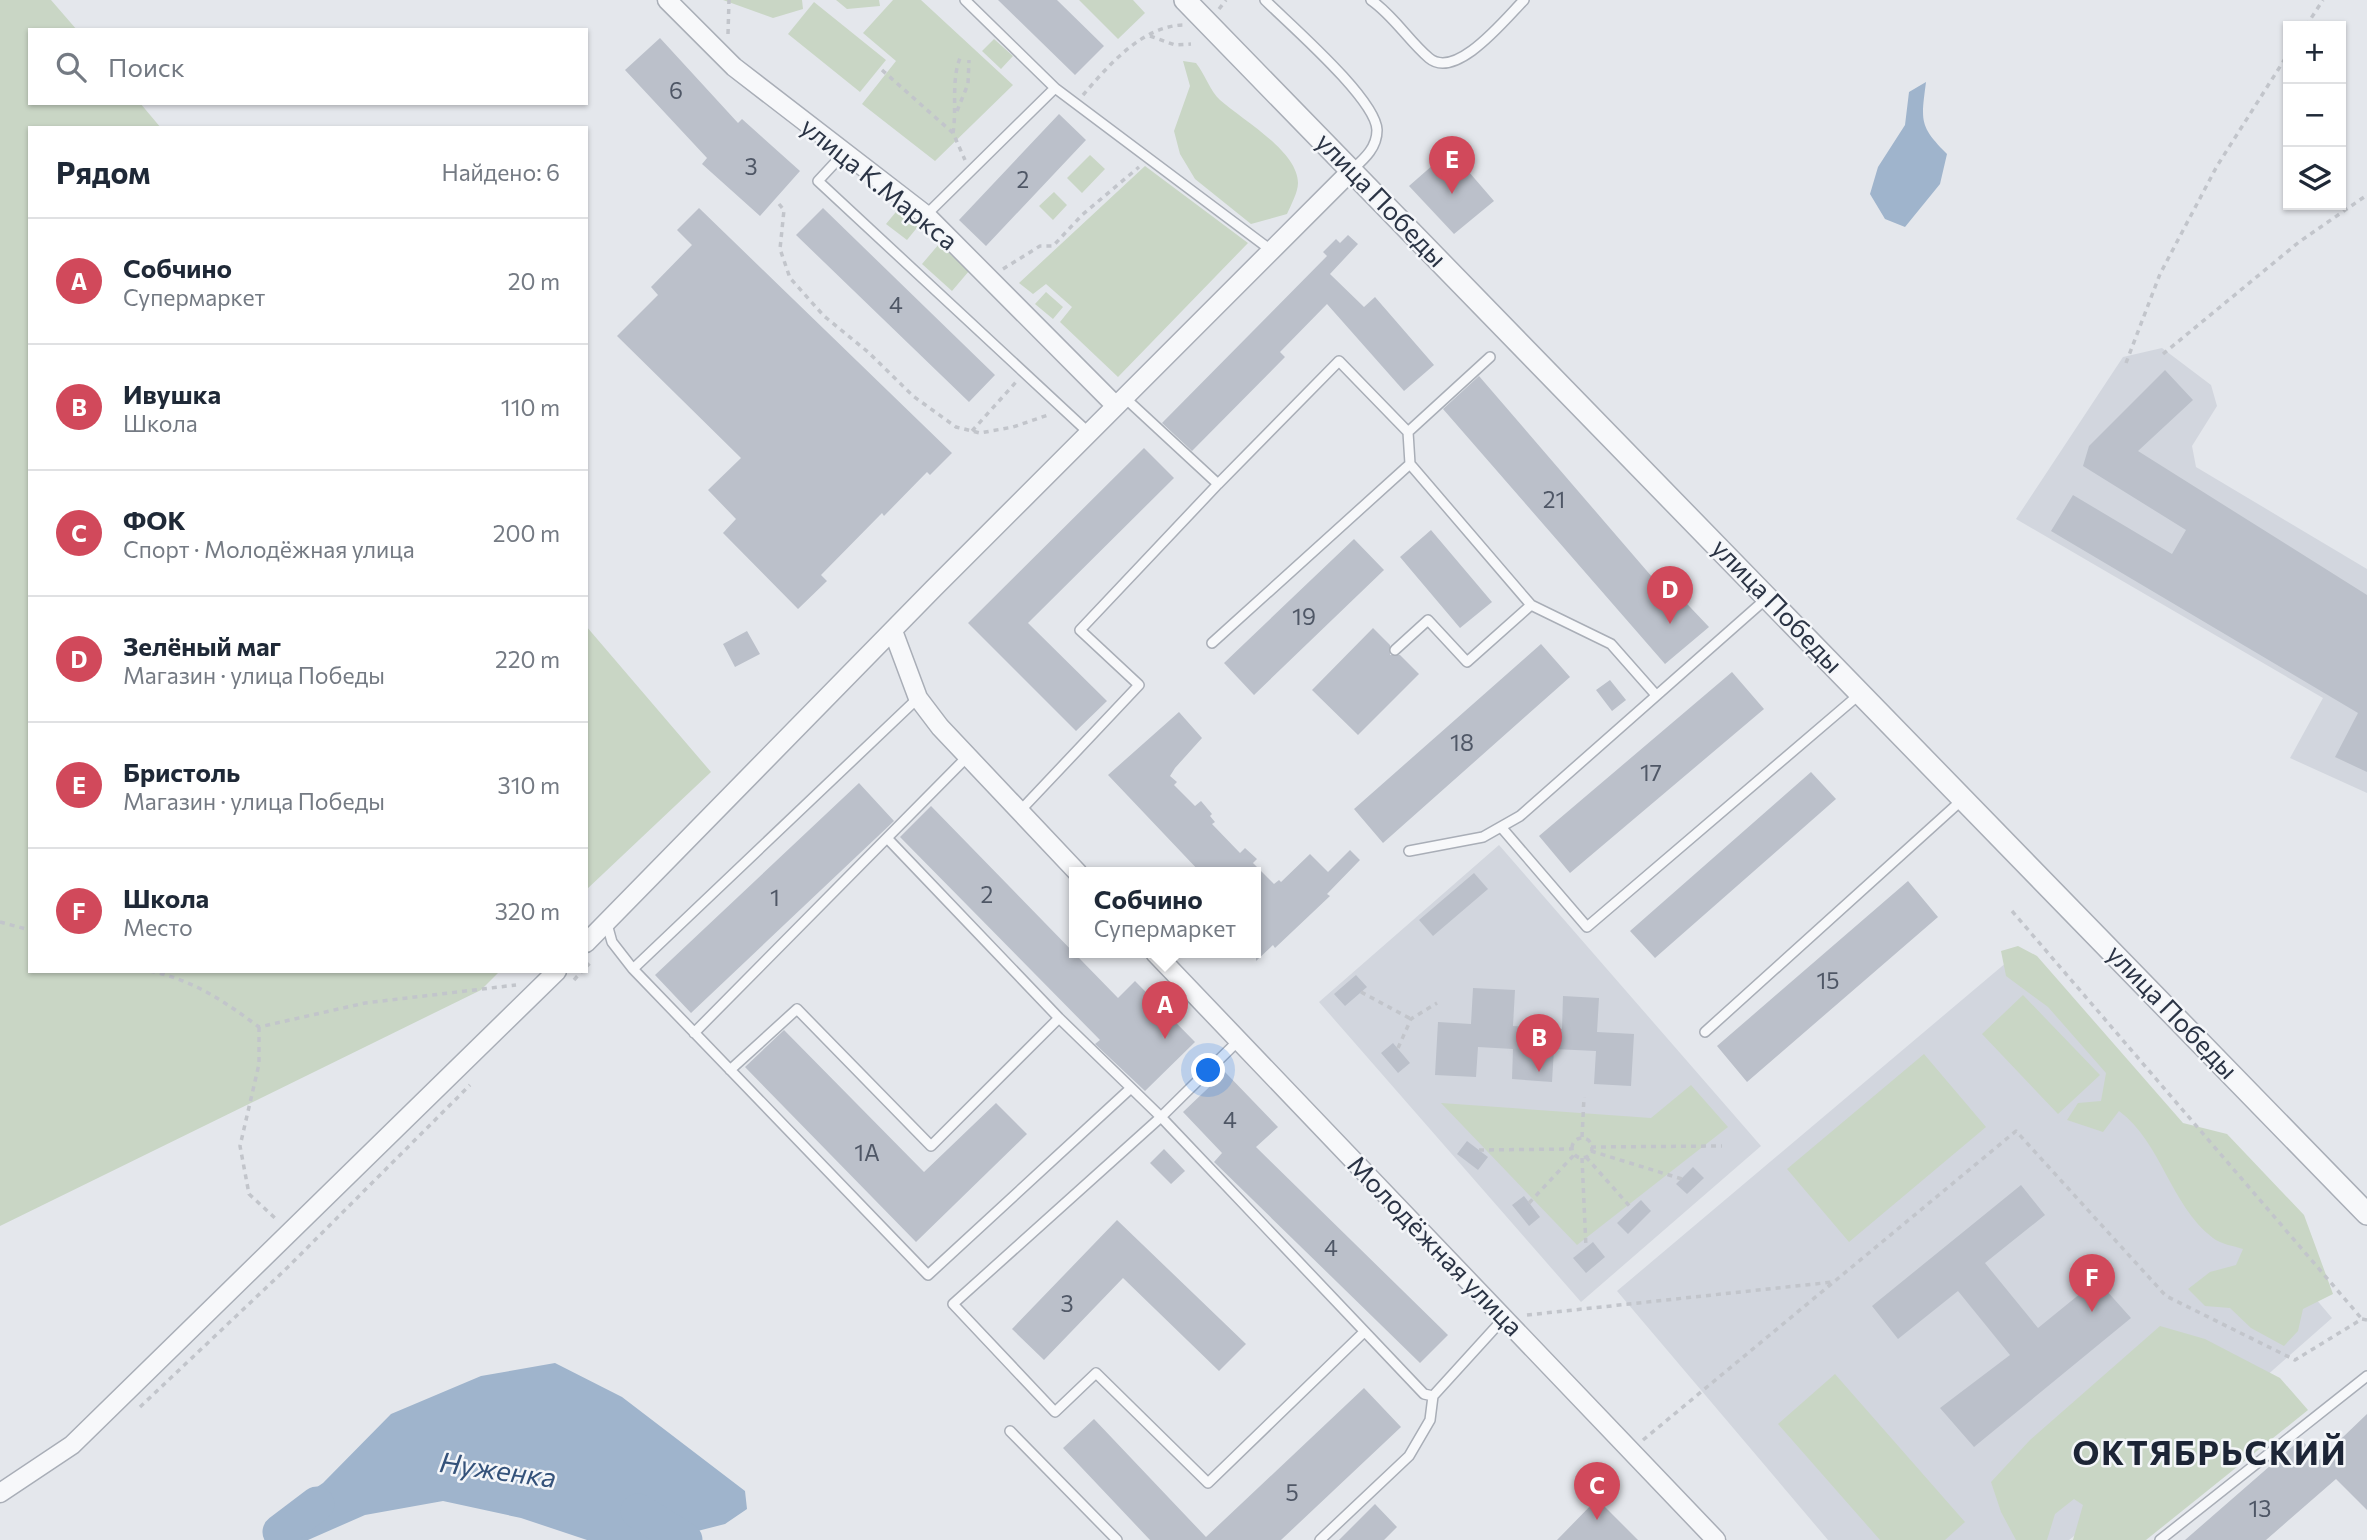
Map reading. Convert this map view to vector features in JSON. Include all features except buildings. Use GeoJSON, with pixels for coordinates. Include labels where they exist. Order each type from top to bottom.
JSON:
{"type":"FeatureCollection","features":[{"type":"Feature","properties":{"kind":"street","name":"улица К.Маркса"},"geometry":{"type":"LineString","coordinates":[[667,0],[734,67],[926,215],[1119,401]]}},
{"type":"Feature","properties":{"kind":"street","name":"улица Победы"},"geometry":{"type":"LineString","coordinates":[[1185,0],[2367,1214]]}},
{"type":"Feature","properties":{"kind":"street"},"geometry":{"type":"LineString","coordinates":[[588,941],[1088,432],[1352,170]]}},
{"type":"Feature","properties":{"kind":"street"},"geometry":{"type":"LineString","coordinates":[[893,631],[918,698],[968,756],[1072,867]]}},
{"type":"Feature","properties":{"kind":"street","name":"Молодёжная улица"},"geometry":{"type":"LineString","coordinates":[[1160,958],[1716,1540]]}},
{"type":"Feature","properties":{"kind":"street"},"geometry":{"type":"LineString","coordinates":[[0,1493],[72,1445],[551,976]]}},
{"type":"Feature","properties":{"kind":"lane"},"geometry":{"type":"LineString","coordinates":[[965,0],[1055,88],[1272,251]]}},
{"type":"Feature","properties":{"kind":"lane"},"geometry":{"type":"LineString","coordinates":[[1265,0],[1365,100],[1377,129],[1371,152],[1352,170]]}},
{"type":"Feature","properties":{"kind":"lane"},"geometry":{"type":"LineString","coordinates":[[1371,0],[1431,61],[1446,64],[1468,56],[1524,0]]}},
{"type":"Feature","properties":{"kind":"lane"},"geometry":{"type":"LineString","coordinates":[[926,215],[1055,88]]}},
{"type":"Feature","properties":{"kind":"lane"},"geometry":{"type":"LineString","coordinates":[[844,153],[818,181],[1088,432]]}},
{"type":"Feature","properties":{"kind":"lane"},"geometry":{"type":"LineString","coordinates":[[1408,432],[1490,358]]}},
{"type":"Feature","properties":{"kind":"lane"},"geometry":{"type":"LineString","coordinates":[[1020,811],[1139,685],[1080,630],[1217,484],[1339,361],[1408,432],[1410,464],[1531,605],[1611,643],[1656,695]]}},
{"type":"Feature","properties":{"kind":"lane"},"geometry":{"type":"LineString","coordinates":[[1119,401],[1217,484]]}},
{"type":"Feature","properties":{"kind":"lane"},"geometry":{"type":"LineString","coordinates":[[1212,643],[1410,464]]}},
{"type":"Feature","properties":{"kind":"lane"},"geometry":{"type":"LineString","coordinates":[[1409,851],[1483,837],[1520,817],[1768,597]]}},
{"type":"Feature","properties":{"kind":"lane"},"geometry":{"type":"LineString","coordinates":[[1395,650],[1429,620],[1467,662],[1531,605]]}},
{"type":"Feature","properties":{"kind":"lane"},"geometry":{"type":"LineString","coordinates":[[1501,827],[1587,927],[1861,692]]}},
{"type":"Feature","properties":{"kind":"lane"},"geometry":{"type":"LineString","coordinates":[[633,969],[918,698]]}},
{"type":"Feature","properties":{"kind":"lane"},"geometry":{"type":"LineString","coordinates":[[694,1033],[968,756]]}},
{"type":"Feature","properties":{"kind":"lane"},"geometry":{"type":"LineString","coordinates":[[1705,1032],[1964,798]]}},
{"type":"Feature","properties":{"kind":"lane"},"geometry":{"type":"LineString","coordinates":[[887,838],[1059,1018],[1161,1117],[1363,1333],[1424,1394],[1433,1396]]}},
{"type":"Feature","properties":{"kind":"lane"},"geometry":{"type":"LineString","coordinates":[[607,924],[612,942],[633,969],[928,1275],[1131,1088]]}},
{"type":"Feature","properties":{"kind":"lane"},"geometry":{"type":"LineString","coordinates":[[730,1070],[797,1009],[931,1146],[1059,1018]]}},
{"type":"Feature","properties":{"kind":"lane"},"geometry":{"type":"LineString","coordinates":[[1238,1041],[1161,1117],[953,1304],[1055,1412],[1096,1373],[1208,1483],[1363,1333]]}},
{"type":"Feature","properties":{"kind":"lane"},"geometry":{"type":"LineString","coordinates":[[1320,1540],[1409,1457],[1430,1420],[1433,1396],[1504,1318]]}},
{"type":"Feature","properties":{"kind":"lane"},"geometry":{"type":"LineString","coordinates":[[2160,1540],[2367,1376]]}},
{"type":"Feature","properties":{"kind":"lane"},"geometry":{"type":"LineString","coordinates":[[1010,1431],[1117,1540]]}},
{"type":"Feature","properties":{"kind":"path"},"geometry":{"type":"LineString","coordinates":[[729,0],[728,34],[734,67]]}},
{"type":"Feature","properties":{"kind":"path"},"geometry":{"type":"LineString","coordinates":[[1076,103],[1119,57],[1150,36],[1218,11],[1226,0]]}},
{"type":"Feature","properties":{"kind":"path"},"geometry":{"type":"LineString","coordinates":[[2309,21],[2323,0]]}},
{"type":"Feature","properties":{"kind":"path"},"geometry":{"type":"LineString","coordinates":[[1150,36],[1175,45],[1191,44]]}},
{"type":"Feature","properties":{"kind":"path"},"geometry":{"type":"LineString","coordinates":[[957,112],[956,68],[960,58]]}},
{"type":"Feature","properties":{"kind":"path"},"geometry":{"type":"LineString","coordinates":[[953,134],[957,112],[968,84],[969,60]]}},
{"type":"Feature","properties":{"kind":"path"},"geometry":{"type":"LineString","coordinates":[[2126,363],[2160,274],[2217,166],[2283,62]]}},
{"type":"Feature","properties":{"kind":"path"},"geometry":{"type":"LineString","coordinates":[[882,71],[953,134],[961,146],[968,174]]}},
{"type":"Feature","properties":{"kind":"path"},"geometry":{"type":"LineString","coordinates":[[989,278],[1040,246],[1054,246],[1082,215],[1138,170],[1147,158]]}},
{"type":"Feature","properties":{"kind":"path"},"geometry":{"type":"LineString","coordinates":[[2163,354],[2299,242],[2367,195]]}},
{"type":"Feature","properties":{"kind":"path"},"geometry":{"type":"LineString","coordinates":[[779,204],[784,210],[780,248],[790,278],[824,316],[868,352],[913,396],[956,427],[981,433],[1013,427],[1063,409]]}},
{"type":"Feature","properties":{"kind":"path"},"geometry":{"type":"LineString","coordinates":[[972,431],[1024,373]]}},
{"type":"Feature","properties":{"kind":"path"},"geometry":{"type":"LineString","coordinates":[[1630,1450],[2017,1131],[2166,1296],[2295,1360],[2365,1320],[2012,911]]}},
{"type":"Feature","properties":{"kind":"path"},"geometry":{"type":"LineString","coordinates":[[0,922],[28,929]]}},
{"type":"Feature","properties":{"kind":"path"},"geometry":{"type":"LineString","coordinates":[[160,973],[176,976],[207,990],[259,1027],[365,1003],[551,976]]}},
{"type":"Feature","properties":{"kind":"path"},"geometry":{"type":"LineString","coordinates":[[1361,992],[1411,1020]]}},
{"type":"Feature","properties":{"kind":"path"},"geometry":{"type":"LineString","coordinates":[[1398,1048],[1411,1020],[1437,1003]]}},
{"type":"Feature","properties":{"kind":"path"},"geometry":{"type":"LineString","coordinates":[[259,1027],[259,1064],[240,1146],[248,1194],[280,1223],[297,1227]]}},
{"type":"Feature","properties":{"kind":"path"},"geometry":{"type":"LineString","coordinates":[[1582,1138],[1584,1097]]}},
{"type":"Feature","properties":{"kind":"path"},"geometry":{"type":"LineString","coordinates":[[1574,1155],[1574,1141],[1582,1138],[1588,1140],[1591,1149]]}},
{"type":"Feature","properties":{"kind":"path"},"geometry":{"type":"LineString","coordinates":[[1591,1149],[1722,1146]]}},
{"type":"Feature","properties":{"kind":"path"},"geometry":{"type":"LineString","coordinates":[[1479,1150],[1572,1149]]}},
{"type":"Feature","properties":{"kind":"path"},"geometry":{"type":"LineString","coordinates":[[1586,1248],[1584,1158],[1591,1149]]}},
{"type":"Feature","properties":{"kind":"path"},"geometry":{"type":"LineString","coordinates":[[1591,1149],[1682,1179]]}},
{"type":"Feature","properties":{"kind":"path"},"geometry":{"type":"LineString","coordinates":[[1574,1155],[1584,1158],[1632,1209]]}},
{"type":"Feature","properties":{"kind":"path"},"geometry":{"type":"LineString","coordinates":[[1530,1203],[1574,1155]]}},
{"type":"Feature","properties":{"kind":"path"},"geometry":{"type":"LineString","coordinates":[[1504,1318],[1835,1281]]}},
{"type":"Feature","properties":{"kind":"shaded area"},"geometry":{"type":"Polygon","coordinates":[[[2162,348],[2211,385],[2217,406],[2192,446],[2196,467],[2367,569],[2367,793],[2290,758],[2323,698],[2016,519],[2123,357],[2162,348]]]}},
{"type":"Feature","properties":{"kind":"shaded area"},"geometry":{"type":"Polygon","coordinates":[[[1499,845],[1761,1146],[1581,1302],[1319,1002],[1499,845]]]}},
{"type":"Feature","properties":{"kind":"shaded area"},"geometry":{"type":"Polygon","coordinates":[[[2020,951],[2332,1318],[2188,1445],[2069,1540],[1828,1540],[1617,1291],[2020,951]]]}},
{"type":"Feature","properties":{"kind":"green space"},"geometry":{"type":"Polygon","coordinates":[[[0,0],[51,0],[75,28],[28,28],[28,105],[142,105],[159,126],[28,126],[28,973],[498,973],[481,990],[0,1226],[0,0]]]}},
{"type":"Feature","properties":{"kind":"green space"},"geometry":{"type":"Polygon","coordinates":[[[723,0],[802,0],[803,9],[773,18],[723,0]]]}},
{"type":"Feature","properties":{"kind":"green space"},"geometry":{"type":"Polygon","coordinates":[[[836,0],[879,0],[880,6],[847,9],[836,0]]]}},
{"type":"Feature","properties":{"kind":"green space"},"geometry":{"type":"Polygon","coordinates":[[[893,0],[921,0],[1013,85],[935,161],[862,104],[896,61],[863,33],[893,0]]]}},
{"type":"Feature","properties":{"kind":"green space"},"geometry":{"type":"Polygon","coordinates":[[[1079,0],[1133,0],[1145,13],[1118,39],[1079,0]]]}},
{"type":"Feature","properties":{"kind":"green space"},"geometry":{"type":"Polygon","coordinates":[[[814,2],[886,60],[860,92],[788,34],[814,2]]]}},
{"type":"Feature","properties":{"kind":"green space"},"geometry":{"type":"Polygon","coordinates":[[[994,39],[1013,56],[1001,69],[982,51],[994,39]]]}},
{"type":"Feature","properties":{"kind":"green space"},"geometry":{"type":"Polygon","coordinates":[[[1183,61],[1196,63],[1220,100],[1267,137],[1289,159],[1296,171],[1298,183],[1287,214],[1251,224],[1195,179],[1180,154],[1174,131],[1190,86],[1183,61]]]}},
{"type":"Feature","properties":{"kind":"green space"},"geometry":{"type":"Polygon","coordinates":[[[1090,155],[1105,169],[1082,193],[1067,178],[1090,155]]]}},
{"type":"Feature","properties":{"kind":"green space"},"geometry":{"type":"Polygon","coordinates":[[[1145,166],[1248,243],[1118,377],[1060,322],[1072,307],[1046,284],[1033,294],[1019,283],[1145,166]]]}},
{"type":"Feature","properties":{"kind":"green space"},"geometry":{"type":"Polygon","coordinates":[[[1054,192],[1067,205],[1053,220],[1039,206],[1054,192]]]}},
{"type":"Feature","properties":{"kind":"green space"},"geometry":{"type":"Polygon","coordinates":[[[900,207],[920,224],[907,240],[886,224],[900,207]]]}},
{"type":"Feature","properties":{"kind":"green space"},"geometry":{"type":"Polygon","coordinates":[[[939,244],[969,271],[952,291],[922,264],[939,244]]]}},
{"type":"Feature","properties":{"kind":"green space"},"geometry":{"type":"Polygon","coordinates":[[[1046,292],[1063,307],[1053,319],[1035,304],[1046,292]]]}},
{"type":"Feature","properties":{"kind":"green space"},"geometry":{"type":"Polygon","coordinates":[[[588,628],[711,772],[588,888],[588,628]]]}},
{"type":"Feature","properties":{"kind":"green space"},"geometry":{"type":"Polygon","coordinates":[[[2018,946],[2037,956],[2183,1123],[2227,1134],[2304,1215],[2333,1294],[2303,1309],[2298,1331],[2284,1346],[2251,1328],[2230,1308],[2205,1306],[2188,1289],[2210,1272],[2236,1265],[2243,1249],[2216,1240],[2198,1224],[2134,1124],[2119,1111],[2103,1132],[2067,1120],[2078,1103],[2101,1101],[2106,1073],[2048,1007],[2006,976],[2001,951],[2018,946]]]}},
{"type":"Feature","properties":{"kind":"green space"},"geometry":{"type":"Polygon","coordinates":[[[2023,995],[2100,1075],[2058,1114],[1982,1034],[2023,995]]]}},
{"type":"Feature","properties":{"kind":"green space"},"geometry":{"type":"Polygon","coordinates":[[[1924,1054],[1986,1127],[1849,1242],[1787,1169],[1924,1054]]]}},
{"type":"Feature","properties":{"kind":"green space"},"geometry":{"type":"Polygon","coordinates":[[[1691,1085],[1728,1127],[1577,1245],[1441,1103],[1651,1118],[1691,1085]]]}},
{"type":"Feature","properties":{"kind":"green space"},"geometry":{"type":"Polygon","coordinates":[[[2160,1326],[2205,1339],[2280,1378],[2308,1410],[2146,1540],[2073,1540],[2083,1505],[2074,1499],[2055,1514],[2047,1540],[2016,1540],[2001,1512],[1991,1482],[2030,1440],[2160,1326]]]}},
{"type":"Feature","properties":{"kind":"green space"},"geometry":{"type":"Polygon","coordinates":[[[1835,1374],[1965,1522],[1945,1540],[1880,1540],[1778,1424],[1835,1374]]]}},
{"type":"Feature","properties":{"kind":"water"},"geometry":{"type":"Polygon","coordinates":[[[1926,82],[1924,122],[1931,136],[1947,154],[1940,184],[1905,227],[1885,219],[1870,194],[1878,167],[1905,125],[1909,92],[1926,82]]]}},
{"type":"Feature","properties":{"kind":"water"},"geometry":{"type":"Polygon","coordinates":[[[555,1363],[622,1397],[745,1491],[747,1509],[725,1524],[678,1536],[676,1540],[587,1540],[521,1518],[443,1501],[365,1515],[308,1540],[298,1540],[280,1532],[277,1514],[323,1483],[391,1414],[481,1376],[555,1363]]]}},
{"type":"Feature","properties":{"kind":"waterway","name":"Нуженка"},"geometry":{"type":"LineString","coordinates":[[284,1540],[280,1532],[317,1504]]}},
{"type":"Feature","properties":{"kind":"waterway","name":"Нуженка"},"geometry":{"type":"LineString","coordinates":[[638,1511],[685,1540]]}},
{"type":"Feature","properties":{"kind":"place","name":"Бристоль"},"geometry":{"type":"Point","coordinates":[1452,194]}},
{"type":"Feature","properties":{"kind":"place","name":"Зелёный маг"},"geometry":{"type":"Point","coordinates":[1670,624]}},
{"type":"Feature","properties":{"kind":"place","name":"Собчино"},"geometry":{"type":"Point","coordinates":[1165,1039]}},
{"type":"Feature","properties":{"kind":"place","name":"Ивушка"},"geometry":{"type":"Point","coordinates":[1539,1072]}},
{"type":"Feature","properties":{"kind":"place","name":"Школа"},"geometry":{"type":"Point","coordinates":[2092,1312]}},
{"type":"Feature","properties":{"kind":"place","name":"ФОК"},"geometry":{"type":"Point","coordinates":[1597,1520]}},
{"type":"Feature","properties":{"kind":"district","name":"ОКТЯБРЬСКИЙ"},"geometry":{"type":"Point","coordinates":[2210,1453]}}]}
